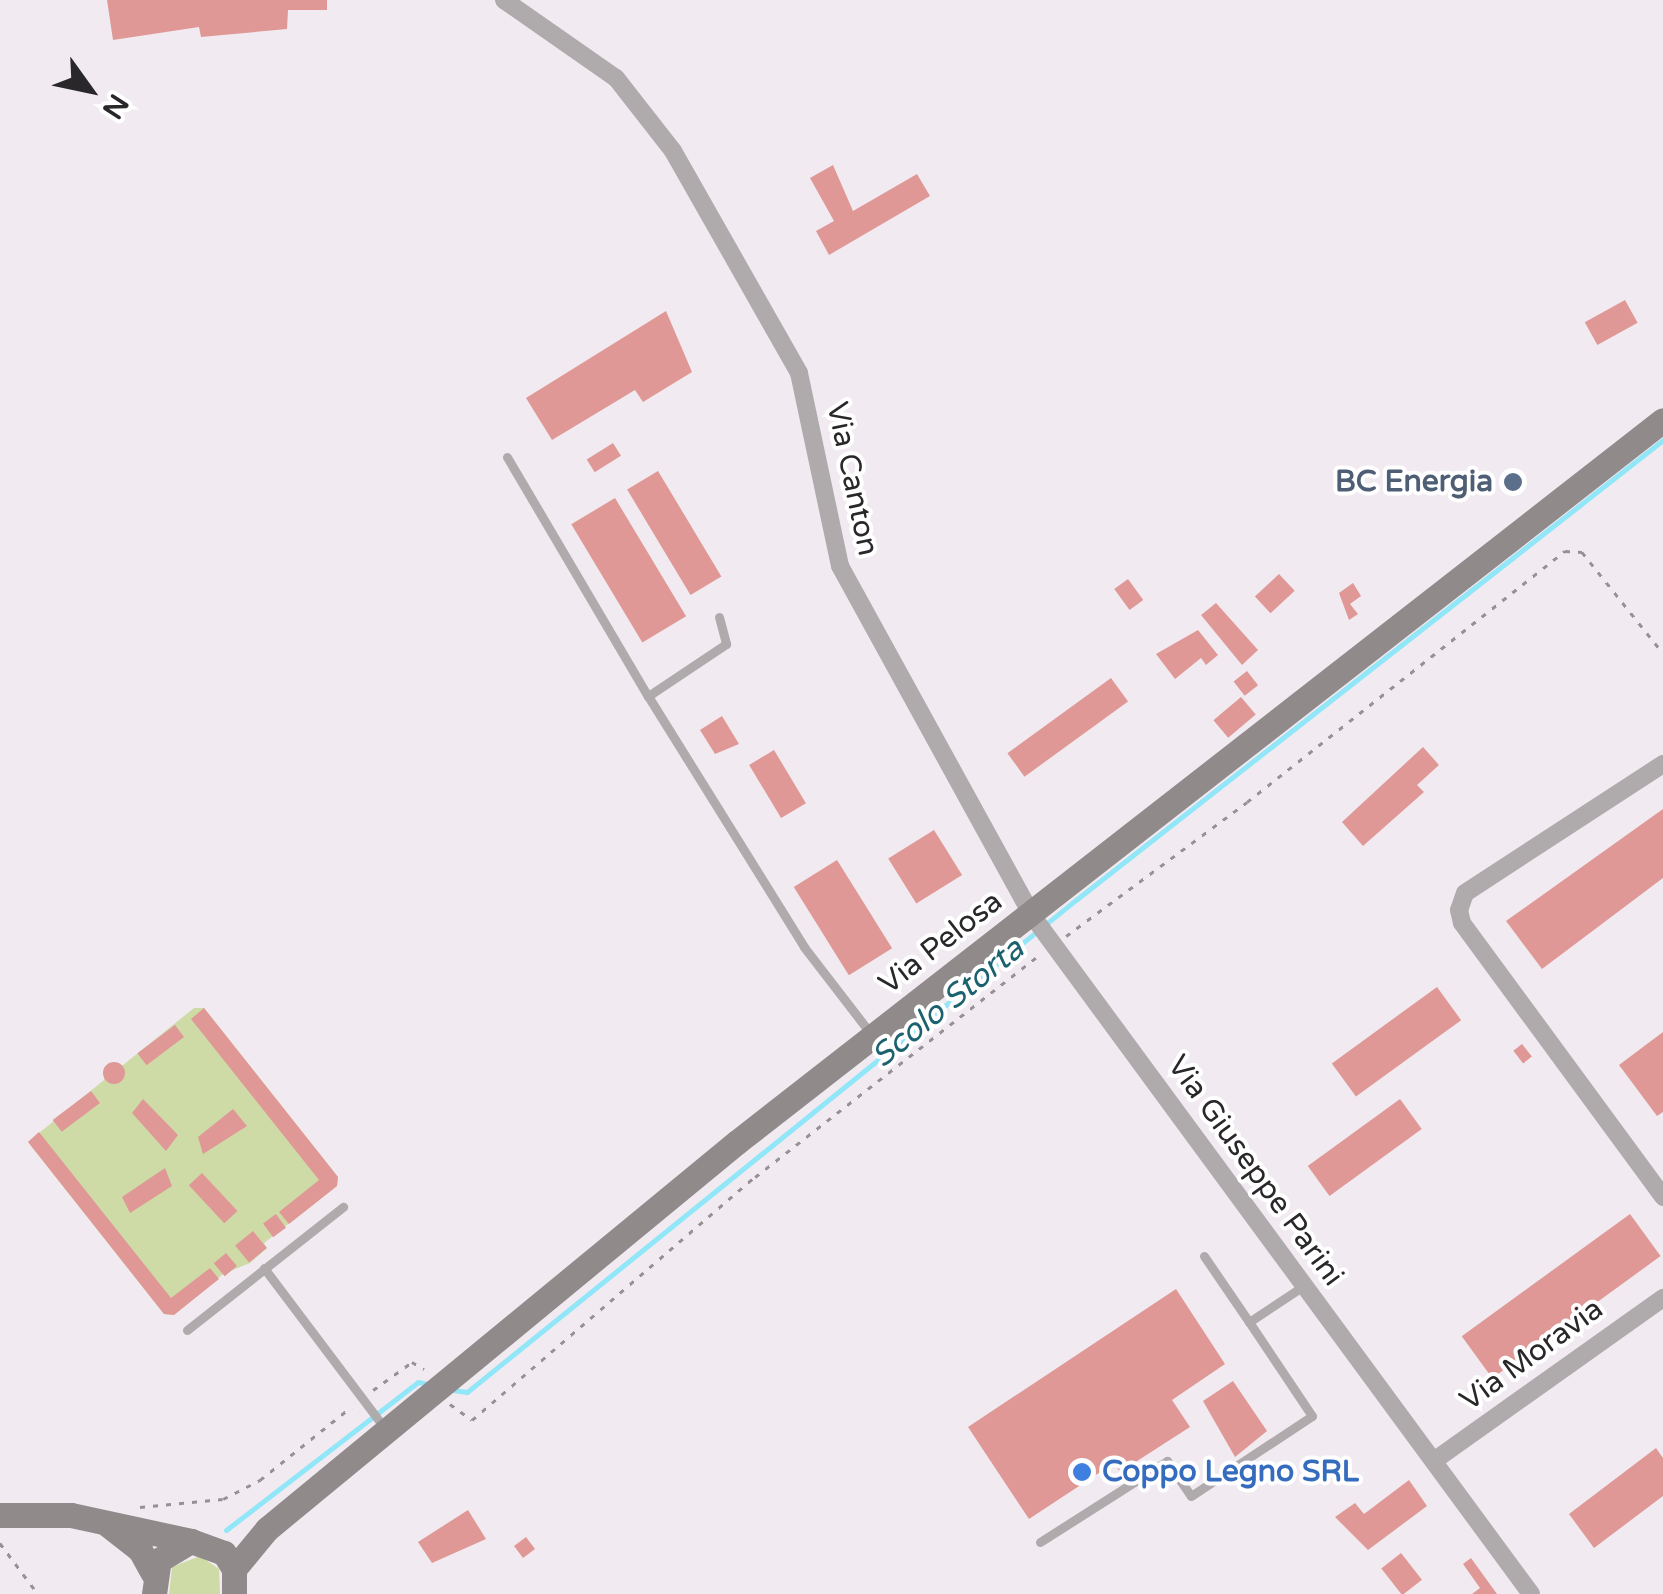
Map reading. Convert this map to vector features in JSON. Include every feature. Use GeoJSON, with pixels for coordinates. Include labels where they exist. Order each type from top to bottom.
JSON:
{"type":"FeatureCollection","features":[{"type":"Feature","properties":{"kind":"main road","name":"Via Pelosa"},"geometry":{"type":"LineString","coordinates":[[204,1544],[234,1582],[268,1528],[384,1427],[436,1402],[455,1376],[873,1036],[1033,917],[1663,420]]}},
{"type":"Feature","properties":{"kind":"main road"},"geometry":{"type":"LineString","coordinates":[[0,1515],[104,1522],[204,1544]]}},
{"type":"Feature","properties":{"kind":"main road"},"geometry":{"type":"LineString","coordinates":[[104,1522],[140,1550],[153,1588]]}},
{"type":"Feature","properties":{"kind":"main road","name":"Via Pelosa"},"geometry":{"type":"LineString","coordinates":[[153,1588],[167,1550],[268,1528]]}},
{"type":"Feature","properties":{"kind":"street","name":"Via Canton"},"geometry":{"type":"LineString","coordinates":[[504,0],[634,95],[700,199],[808,397],[840,566],[1033,917]]}},
{"type":"Feature","properties":{"kind":"street"},"geometry":{"type":"LineString","coordinates":[[1663,764],[1464,894],[1460,910],[1462,923],[1663,1197]]}},
{"type":"Feature","properties":{"kind":"street","name":"Via Giuseppe Parini"},"geometry":{"type":"LineString","coordinates":[[1033,917],[1531,1594]]}},
{"type":"Feature","properties":{"kind":"street","name":"Via Moravia"},"geometry":{"type":"LineString","coordinates":[[1435,1460],[1663,1298]]}},
{"type":"Feature","properties":{"kind":"lane"},"geometry":{"type":"LineString","coordinates":[[507,457],[648,696],[804,947],[873,1036]]}},
{"type":"Feature","properties":{"kind":"lane"},"geometry":{"type":"LineString","coordinates":[[648,696],[726,644],[719,618]]}},
{"type":"Feature","properties":{"kind":"lane"},"geometry":{"type":"LineString","coordinates":[[187,1330],[343,1207]]}},
{"type":"Feature","properties":{"kind":"lane"},"geometry":{"type":"LineString","coordinates":[[1040,1542],[1167,1461],[1191,1496],[1312,1416],[1204,1256]]}},
{"type":"Feature","properties":{"kind":"lane"},"geometry":{"type":"LineString","coordinates":[[264,1268],[384,1427]]}},
{"type":"Feature","properties":{"kind":"lane"},"geometry":{"type":"LineString","coordinates":[[1248,1322],[1306,1286]]}},
{"type":"Feature","properties":{"kind":"path"},"geometry":{"type":"LineString","coordinates":[[436,1402],[472,1420],[755,1177],[1050,940],[1248,802],[1565,551],[1582,552],[1663,653]]}},
{"type":"Feature","properties":{"kind":"path"},"geometry":{"type":"LineString","coordinates":[[125,1506],[223,1500],[260,1480],[366,1402],[412,1362],[428,1374]]}},
{"type":"Feature","properties":{"kind":"path"},"geometry":{"type":"LineString","coordinates":[[0,1543],[38,1594]]}},
{"type":"Feature","properties":{"kind":"green space"},"geometry":{"type":"Polygon","coordinates":[[[194,1008],[204,1008],[338,1177],[337,1186],[264,1243],[267,1248],[250,1263],[223,1274],[174,1315],[164,1314],[28,1142],[104,1080],[104,1067],[123,1065],[194,1008]]]}},
{"type":"Feature","properties":{"kind":"green space"},"geometry":{"type":"Polygon","coordinates":[[[200,1556],[219,1569],[220,1594],[169,1594],[172,1567],[200,1556]]]}},
{"type":"Feature","properties":{"kind":"building"},"geometry":{"type":"Polygon","coordinates":[[[107,0],[327,0],[327,10],[288,10],[287,29],[201,37],[199,27],[113,40],[107,0]]]}},
{"type":"Feature","properties":{"kind":"building"},"geometry":{"type":"Polygon","coordinates":[[[833,165],[853,211],[917,174],[930,196],[829,255],[816,231],[834,221],[810,178],[833,165]]]}},
{"type":"Feature","properties":{"kind":"building"},"geometry":{"type":"Polygon","coordinates":[[[1625,300],[1638,323],[1597,345],[1585,322],[1625,300]]]}},
{"type":"Feature","properties":{"kind":"building"},"geometry":{"type":"Polygon","coordinates":[[[666,311],[692,372],[643,402],[635,390],[552,440],[526,398],[666,311]]]}},
{"type":"Feature","properties":{"kind":"building"},"geometry":{"type":"Polygon","coordinates":[[[613,443],[621,456],[595,472],[587,459],[613,443]]]}},
{"type":"Feature","properties":{"kind":"building"},"geometry":{"type":"Polygon","coordinates":[[[658,471],[721,576],[690,595],[627,490],[658,471]]]}},
{"type":"Feature","properties":{"kind":"building"},"geometry":{"type":"Polygon","coordinates":[[[615,498],[686,616],[642,643],[571,524],[615,498]]]}},
{"type":"Feature","properties":{"kind":"building"},"geometry":{"type":"Polygon","coordinates":[[[1279,574],[1295,591],[1271,613],[1255,597],[1279,574]]]}},
{"type":"Feature","properties":{"kind":"building"},"geometry":{"type":"Polygon","coordinates":[[[1128,579],[1143,600],[1130,610],[1114,589],[1128,579]]]}},
{"type":"Feature","properties":{"kind":"building"},"geometry":{"type":"Polygon","coordinates":[[[1353,583],[1361,596],[1350,604],[1358,614],[1349,620],[1339,593],[1353,583]]]}},
{"type":"Feature","properties":{"kind":"building"},"geometry":{"type":"Polygon","coordinates":[[[1216,603],[1258,650],[1242,665],[1201,615],[1216,603]]]}},
{"type":"Feature","properties":{"kind":"building"},"geometry":{"type":"Polygon","coordinates":[[[1198,630],[1218,655],[1206,665],[1201,658],[1175,679],[1156,654],[1198,630]]]}},
{"type":"Feature","properties":{"kind":"building"},"geometry":{"type":"Polygon","coordinates":[[[1247,671],[1258,685],[1245,696],[1234,681],[1247,671]]]}},
{"type":"Feature","properties":{"kind":"building"},"geometry":{"type":"Polygon","coordinates":[[[1111,678],[1128,701],[1024,777],[1007,753],[1111,678]]]}},
{"type":"Feature","properties":{"kind":"building"},"geometry":{"type":"Polygon","coordinates":[[[1241,697],[1256,715],[1228,738],[1213,720],[1241,697]]]}},
{"type":"Feature","properties":{"kind":"building"},"geometry":{"type":"Polygon","coordinates":[[[722,716],[739,744],[715,754],[700,730],[722,716]]]}},
{"type":"Feature","properties":{"kind":"building"},"geometry":{"type":"Polygon","coordinates":[[[1423,747],[1439,765],[1417,785],[1424,792],[1363,846],[1342,822],[1423,747]]]}},
{"type":"Feature","properties":{"kind":"building"},"geometry":{"type":"Polygon","coordinates":[[[774,750],[806,803],[781,818],[749,765],[774,750]]]}},
{"type":"Feature","properties":{"kind":"building"},"geometry":{"type":"Polygon","coordinates":[[[1663,809],[1663,878],[1542,969],[1506,921],[1663,809]]]}},
{"type":"Feature","properties":{"kind":"building"},"geometry":{"type":"Polygon","coordinates":[[[934,830],[962,875],[916,904],[888,859],[934,830]]]}},
{"type":"Feature","properties":{"kind":"building"},"geometry":{"type":"Polygon","coordinates":[[[837,860],[892,948],[849,975],[794,887],[837,860]]]}},
{"type":"Feature","properties":{"kind":"building"},"geometry":{"type":"Polygon","coordinates":[[[1437,987],[1461,1020],[1356,1097],[1332,1063],[1437,987]]]}},
{"type":"Feature","properties":{"kind":"building"},"geometry":{"type":"Polygon","coordinates":[[[204,1008],[338,1177],[337,1186],[289,1224],[279,1212],[319,1180],[191,1019],[204,1008]]]}},
{"type":"Feature","properties":{"kind":"building"},"geometry":{"type":"Polygon","coordinates":[[[175,1025],[184,1037],[146,1065],[137,1053],[175,1025]]]}},
{"type":"Feature","properties":{"kind":"building"},"geometry":{"type":"Polygon","coordinates":[[[1663,1032],[1663,1112],[1657,1116],[1619,1065],[1663,1032]]]}},
{"type":"Feature","properties":{"kind":"building"},"geometry":{"type":"Polygon","coordinates":[[[1522,1044],[1532,1057],[1523,1063],[1513,1051],[1522,1044]]]}},
{"type":"Feature","properties":{"kind":"building"},"geometry":{"type":"Polygon","coordinates":[[[114,1062],[122,1065],[122,1081],[114,1084],[106,1081],[103,1073],[106,1065],[114,1062]]]}},
{"type":"Feature","properties":{"kind":"building"},"geometry":{"type":"Polygon","coordinates":[[[91,1091],[100,1103],[62,1132],[53,1120],[91,1091]]]}},
{"type":"Feature","properties":{"kind":"building"},"geometry":{"type":"Polygon","coordinates":[[[143,1099],[178,1135],[166,1151],[132,1113],[143,1099]]]}},
{"type":"Feature","properties":{"kind":"building"},"geometry":{"type":"Polygon","coordinates":[[[1400,1099],[1422,1129],[1330,1196],[1308,1166],[1400,1099]]]}},
{"type":"Feature","properties":{"kind":"building"},"geometry":{"type":"Polygon","coordinates":[[[233,1109],[247,1126],[203,1154],[198,1137],[233,1109]]]}},
{"type":"Feature","properties":{"kind":"building"},"geometry":{"type":"Polygon","coordinates":[[[39,1132],[171,1298],[210,1268],[219,1279],[174,1315],[164,1314],[28,1142],[39,1132]]]}},
{"type":"Feature","properties":{"kind":"building"},"geometry":{"type":"Polygon","coordinates":[[[165,1168],[172,1186],[130,1213],[122,1197],[165,1168]]]}},
{"type":"Feature","properties":{"kind":"building"},"geometry":{"type":"Polygon","coordinates":[[[202,1173],[237,1211],[224,1223],[189,1185],[202,1173]]]}},
{"type":"Feature","properties":{"kind":"building"},"geometry":{"type":"Polygon","coordinates":[[[276,1214],[286,1228],[273,1237],[263,1223],[276,1214]]]}},
{"type":"Feature","properties":{"kind":"building"},"geometry":{"type":"Polygon","coordinates":[[[1630,1214],[1661,1256],[1492,1378],[1462,1336],[1630,1214]]]}},
{"type":"Feature","properties":{"kind":"building"},"geometry":{"type":"Polygon","coordinates":[[[253,1231],[267,1248],[249,1263],[235,1245],[253,1231]]]}},
{"type":"Feature","properties":{"kind":"building"},"geometry":{"type":"Polygon","coordinates":[[[226,1253],[237,1266],[225,1276],[214,1263],[226,1253]]]}},
{"type":"Feature","properties":{"kind":"building"},"geometry":{"type":"Polygon","coordinates":[[[1176,1289],[1225,1364],[1172,1400],[1190,1427],[1120,1472],[1114,1463],[1029,1519],[968,1427],[1176,1289]]]}},
{"type":"Feature","properties":{"kind":"building"},"geometry":{"type":"Polygon","coordinates":[[[1233,1381],[1267,1431],[1235,1457],[1203,1401],[1233,1381]]]}},
{"type":"Feature","properties":{"kind":"building"},"geometry":{"type":"Polygon","coordinates":[[[1656,1448],[1663,1458],[1663,1496],[1594,1548],[1569,1514],[1656,1448]]]}},
{"type":"Feature","properties":{"kind":"building"},"geometry":{"type":"Polygon","coordinates":[[[1409,1480],[1427,1506],[1368,1550],[1335,1517],[1355,1503],[1364,1514],[1409,1480]]]}},
{"type":"Feature","properties":{"kind":"building"},"geometry":{"type":"Polygon","coordinates":[[[468,1510],[486,1539],[432,1563],[418,1542],[468,1510]]]}},
{"type":"Feature","properties":{"kind":"building"},"geometry":{"type":"Polygon","coordinates":[[[526,1537],[535,1549],[523,1558],[514,1546],[526,1537]]]}},
{"type":"Feature","properties":{"kind":"building"},"geometry":{"type":"Polygon","coordinates":[[[1401,1553],[1422,1580],[1401,1594],[1381,1568],[1401,1553]]]}},
{"type":"Feature","properties":{"kind":"building"},"geometry":{"type":"Polygon","coordinates":[[[1471,1558],[1497,1594],[1472,1594],[1480,1588],[1463,1564],[1471,1558]]]}},
{"type":"Feature","properties":{"kind":"waterway","name":"Scolo Storta"},"geometry":{"type":"LineString","coordinates":[[453,1390],[467,1392],[1077,899],[1663,440]]}},
{"type":"Feature","properties":{"kind":"waterway","name":"Scolo Storta"},"geometry":{"type":"LineString","coordinates":[[226,1530],[418,1382],[428,1384]]}},
{"type":"Feature","properties":{"kind":"place","name":"BC Energia"},"geometry":{"type":"Point","coordinates":[1513,482]}},
{"type":"Feature","properties":{"kind":"place","name":"Coppo Legno SRL"},"geometry":{"type":"Point","coordinates":[1082,1472]}}]}
